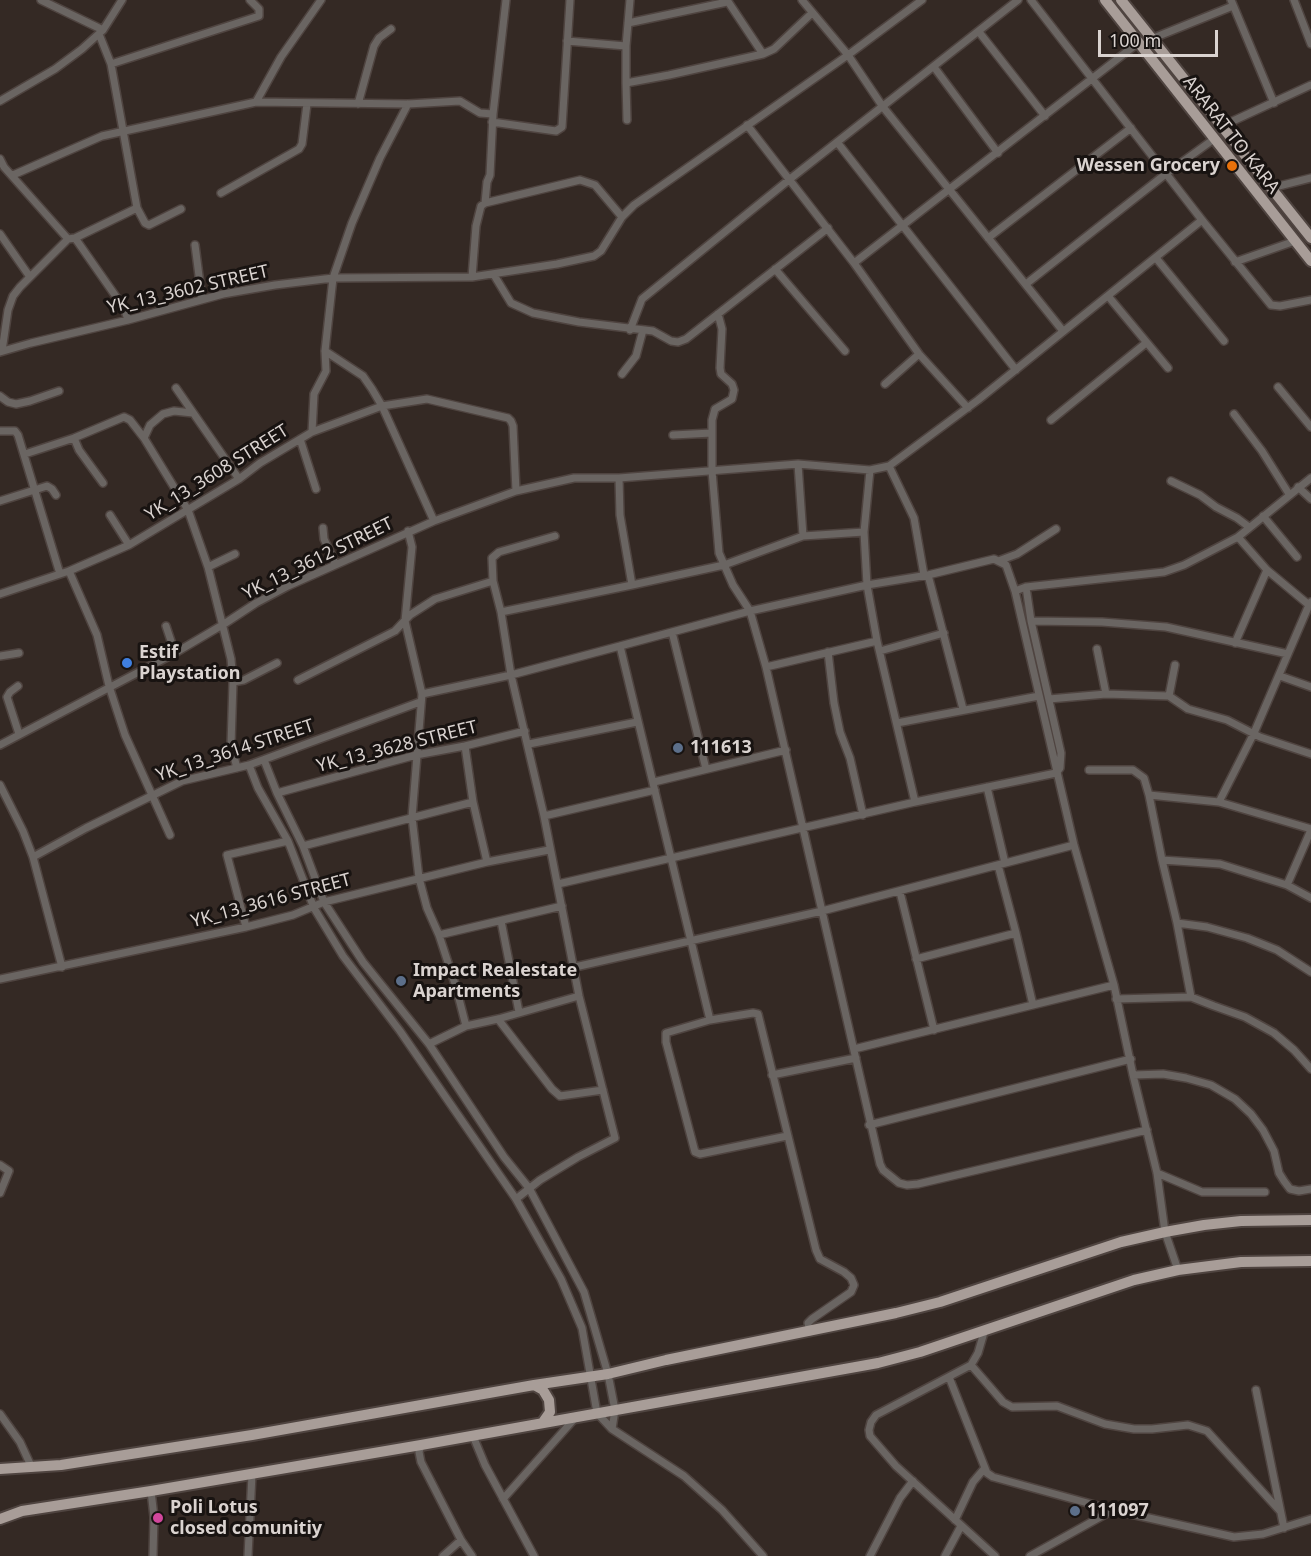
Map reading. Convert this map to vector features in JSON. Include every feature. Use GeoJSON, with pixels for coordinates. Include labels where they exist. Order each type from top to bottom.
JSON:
{"type":"FeatureCollection","features":[{"type":"Feature","properties":{"kind":"main road","name":"ARARAT TO KARA"},"geometry":{"type":"LineString","coordinates":[[1105,0],[1311,261]]}},
{"type":"Feature","properties":{"kind":"main road","name":"ARARAT TO KARA"},"geometry":{"type":"LineString","coordinates":[[1121,0],[1311,238]]}},
{"type":"Feature","properties":{"kind":"main road"},"geometry":{"type":"LineString","coordinates":[[0,1469],[61,1465],[252,1435],[534,1384],[608,1374],[940,1302],[1121,1242],[1165,1232],[1204,1224],[1250,1220],[1311,1220]]}},
{"type":"Feature","properties":{"kind":"main road"},"geometry":{"type":"LineString","coordinates":[[0,1519],[22,1511],[421,1445],[878,1363],[920,1352],[985,1328],[1134,1280],[1178,1270],[1241,1262],[1311,1261]]}},
{"type":"Feature","properties":{"kind":"main road"},"geometry":{"type":"LineString","coordinates":[[534,1384],[543,1390],[549,1400],[550,1412],[543,1422]]}},
{"type":"Feature","properties":{"kind":"street"},"geometry":{"type":"LineString","coordinates":[[41,0],[101,32],[111,64],[137,208],[145,223],[149,225],[181,208]]}},
{"type":"Feature","properties":{"kind":"street"},"geometry":{"type":"LineString","coordinates":[[0,101],[55,69],[82,50],[101,32],[122,0]]}},
{"type":"Feature","properties":{"kind":"street"},"geometry":{"type":"LineString","coordinates":[[111,64],[259,16],[259,9],[249,0]]}},
{"type":"Feature","properties":{"kind":"street"},"geometry":{"type":"LineString","coordinates":[[255,102],[281,57],[321,0]]}},
{"type":"Feature","properties":{"kind":"street"},"geometry":{"type":"LineString","coordinates":[[485,203],[506,0]]}},
{"type":"Feature","properties":{"kind":"street"},"geometry":{"type":"LineString","coordinates":[[13,176],[102,136],[255,102],[408,104],[460,101],[493,118],[560,130],[570,0]]}},
{"type":"Feature","properties":{"kind":"street"},"geometry":{"type":"LineString","coordinates":[[627,120],[626,46],[630,0]]}},
{"type":"Feature","properties":{"kind":"street"},"geometry":{"type":"LineString","coordinates":[[802,0],[848,55],[883,107],[1064,331]]}},
{"type":"Feature","properties":{"kind":"street","name":"YK_13_3602 STREET"},"geometry":{"type":"LineString","coordinates":[[1,352],[202,299],[275,285],[333,278],[471,278],[594,255],[603,249],[622,217],[643,198],[848,55],[922,0]]}},
{"type":"Feature","properties":{"kind":"street"},"geometry":{"type":"LineString","coordinates":[[630,330],[642,299],[790,179],[1018,0]]}},
{"type":"Feature","properties":{"kind":"street"},"geometry":{"type":"LineString","coordinates":[[1031,0],[1271,305],[1280,306],[1311,300]]}},
{"type":"Feature","properties":{"kind":"street"},"geometry":{"type":"LineString","coordinates":[[1294,0],[1311,44]]}},
{"type":"Feature","properties":{"kind":"street"},"geometry":{"type":"LineString","coordinates":[[628,23],[727,1],[763,54]]}},
{"type":"Feature","properties":{"kind":"street"},"geometry":{"type":"LineString","coordinates":[[1151,39],[1232,3],[1275,103]]}},
{"type":"Feature","properties":{"kind":"street"},"geometry":{"type":"LineString","coordinates":[[626,83],[763,54],[774,49],[812,13]]}},
{"type":"Feature","properties":{"kind":"street"},"geometry":{"type":"LineString","coordinates":[[358,104],[374,46],[379,38],[391,29]]}},
{"type":"Feature","properties":{"kind":"street"},"geometry":{"type":"LineString","coordinates":[[979,32],[1045,116]]}},
{"type":"Feature","properties":{"kind":"street"},"geometry":{"type":"LineString","coordinates":[[567,41],[626,46]]}},
{"type":"Feature","properties":{"kind":"street"},"geometry":{"type":"LineString","coordinates":[[854,263],[1138,43]]}},
{"type":"Feature","properties":{"kind":"street"},"geometry":{"type":"LineString","coordinates":[[934,67],[998,153]]}},
{"type":"Feature","properties":{"kind":"street"},"geometry":{"type":"LineString","coordinates":[[1222,126],[1311,85]]}},
{"type":"Feature","properties":{"kind":"street"},"geometry":{"type":"LineString","coordinates":[[221,193],[299,149],[302,144],[308,104]]}},
{"type":"Feature","properties":{"kind":"street"},"geometry":{"type":"LineString","coordinates":[[312,432],[314,394],[326,371],[325,351],[333,278],[352,223],[381,156],[408,104]]}},
{"type":"Feature","properties":{"kind":"street"},"geometry":{"type":"LineString","coordinates":[[747,125],[828,228],[919,354],[968,408]]}},
{"type":"Feature","properties":{"kind":"street"},"geometry":{"type":"LineString","coordinates":[[988,238],[1131,128]]}},
{"type":"Feature","properties":{"kind":"street"},"geometry":{"type":"LineString","coordinates":[[1026,284],[1167,173],[1214,140]]}},
{"type":"Feature","properties":{"kind":"street"},"geometry":{"type":"LineString","coordinates":[[837,142],[1016,370]]}},
{"type":"Feature","properties":{"kind":"street"},"geometry":{"type":"LineString","coordinates":[[0,159],[71,238],[124,308],[128,320]]}},
{"type":"Feature","properties":{"kind":"street"},"geometry":{"type":"LineString","coordinates":[[1271,188],[1311,178]]}},
{"type":"Feature","properties":{"kind":"street"},"geometry":{"type":"LineString","coordinates":[[471,278],[476,226],[481,206],[485,203],[580,180],[595,185],[622,217]]}},
{"type":"Feature","properties":{"kind":"street"},"geometry":{"type":"LineString","coordinates":[[1,352],[10,303],[20,287],[71,238],[137,208]]}},
{"type":"Feature","properties":{"kind":"street"},"geometry":{"type":"LineString","coordinates":[[963,709],[944,633],[926,575],[914,518],[889,466],[968,408],[1202,220]]}},
{"type":"Feature","properties":{"kind":"street"},"geometry":{"type":"LineString","coordinates":[[494,275],[512,303],[533,313],[630,330],[653,331],[671,341],[678,342],[686,339],[828,228]]}},
{"type":"Feature","properties":{"kind":"street"},"geometry":{"type":"LineString","coordinates":[[0,234],[30,277]]}},
{"type":"Feature","properties":{"kind":"street"},"geometry":{"type":"LineString","coordinates":[[1235,262],[1295,241]]}},
{"type":"Feature","properties":{"kind":"street"},"geometry":{"type":"LineString","coordinates":[[195,245],[202,299]]}},
{"type":"Feature","properties":{"kind":"street"},"geometry":{"type":"LineString","coordinates":[[1156,258],[1224,341]]}},
{"type":"Feature","properties":{"kind":"street"},"geometry":{"type":"LineString","coordinates":[[776,269],[845,351]]}},
{"type":"Feature","properties":{"kind":"street"},"geometry":{"type":"LineString","coordinates":[[1108,296],[1168,368]]}},
{"type":"Feature","properties":{"kind":"street"},"geometry":{"type":"LineString","coordinates":[[718,314],[722,329],[721,374],[732,384],[734,390],[732,399],[715,409],[713,413],[712,471],[718,539],[724,565],[750,611],[766,667],[854,1049],[869,1125],[883,1170],[899,1183],[918,1184],[1148,1130]]}},
{"type":"Feature","properties":{"kind":"street"},"geometry":{"type":"LineString","coordinates":[[622,374],[636,356],[643,330]]}},
{"type":"Feature","properties":{"kind":"street"},"geometry":{"type":"LineString","coordinates":[[1051,420],[1146,343]]}},
{"type":"Feature","properties":{"kind":"street"},"geometry":{"type":"LineString","coordinates":[[325,351],[363,376],[382,406],[434,521]]}},
{"type":"Feature","properties":{"kind":"street"},"geometry":{"type":"LineString","coordinates":[[885,384],[919,354]]}},
{"type":"Feature","properties":{"kind":"street"},"geometry":{"type":"LineString","coordinates":[[1278,387],[1311,427]]}},
{"type":"Feature","properties":{"kind":"street"},"geometry":{"type":"LineString","coordinates":[[176,388],[239,479]]}},
{"type":"Feature","properties":{"kind":"street"},"geometry":{"type":"LineString","coordinates":[[0,396],[16,404],[59,391]]}},
{"type":"Feature","properties":{"kind":"street","name":"YK_13_3608 STREET"},"geometry":{"type":"LineString","coordinates":[[0,594],[69,571],[129,544],[239,479],[312,432],[382,406],[427,399],[508,418],[512,421],[513,426],[516,491]]}},
{"type":"Feature","properties":{"kind":"street"},"geometry":{"type":"LineString","coordinates":[[144,438],[150,425],[163,414],[174,411],[193,413]]}},
{"type":"Feature","properties":{"kind":"street"},"geometry":{"type":"LineString","coordinates":[[1234,414],[1262,451],[1289,494]]}},
{"type":"Feature","properties":{"kind":"street"},"geometry":{"type":"LineString","coordinates":[[26,453],[74,438],[124,417],[130,420],[144,438],[188,510],[208,567],[224,624],[231,660],[233,682],[231,745],[237,768]]}},
{"type":"Feature","properties":{"kind":"street"},"geometry":{"type":"LineString","coordinates":[[0,431],[17,432],[26,453],[60,574]]}},
{"type":"Feature","properties":{"kind":"street"},"geometry":{"type":"LineString","coordinates":[[673,435],[712,433]]}},
{"type":"Feature","properties":{"kind":"street"},"geometry":{"type":"LineString","coordinates":[[74,438],[79,450],[103,483]]}},
{"type":"Feature","properties":{"kind":"street"},"geometry":{"type":"LineString","coordinates":[[300,439],[316,489]]}},
{"type":"Feature","properties":{"kind":"street"},"geometry":{"type":"LineString","coordinates":[[798,464],[803,536]]}},
{"type":"Feature","properties":{"kind":"street","name":"YK_13_3612 STREET"},"geometry":{"type":"LineString","coordinates":[[0,745],[176,653],[256,603],[335,563],[408,531],[516,491],[574,478],[619,478],[798,464],[870,470],[889,466]]}},
{"type":"Feature","properties":{"kind":"street"},"geometry":{"type":"LineString","coordinates":[[870,470],[864,532],[867,585],[877,641],[915,802]]}},
{"type":"Feature","properties":{"kind":"street"},"geometry":{"type":"LineString","coordinates":[[619,478],[620,514],[632,585]]}},
{"type":"Feature","properties":{"kind":"street"},"geometry":{"type":"LineString","coordinates":[[1015,591],[1026,587],[1164,572],[1216,550],[1238,537],[1311,478]]}},
{"type":"Feature","properties":{"kind":"street"},"geometry":{"type":"LineString","coordinates":[[1171,481],[1200,495],[1248,527]]}},
{"type":"Feature","properties":{"kind":"street"},"geometry":{"type":"LineString","coordinates":[[0,501],[47,486],[56,495]]}},
{"type":"Feature","properties":{"kind":"street"},"geometry":{"type":"LineString","coordinates":[[1298,487],[1311,499]]}},
{"type":"Feature","properties":{"kind":"street"},"geometry":{"type":"LineString","coordinates":[[110,515],[129,544]]}},
{"type":"Feature","properties":{"kind":"street"},"geometry":{"type":"LineString","coordinates":[[1263,516],[1297,556]]}},
{"type":"Feature","properties":{"kind":"street"},"geometry":{"type":"LineString","coordinates":[[322,528],[324,539],[335,563]]}},
{"type":"Feature","properties":{"kind":"street"},"geometry":{"type":"LineString","coordinates":[[1001,561],[1017,554],[1056,529]]}},
{"type":"Feature","properties":{"kind":"street"},"geometry":{"type":"LineString","coordinates":[[408,531],[412,547],[405,621],[422,694],[412,817],[419,878],[427,908],[439,935],[456,987],[466,1026]]}},
{"type":"Feature","properties":{"kind":"street"},"geometry":{"type":"LineString","coordinates":[[501,612],[724,565],[803,536],[864,532]]}},
{"type":"Feature","properties":{"kind":"street"},"geometry":{"type":"LineString","coordinates":[[516,1198],[578,1157],[615,1138],[579,996],[544,816],[493,581],[492,558],[499,552],[555,536]]}},
{"type":"Feature","properties":{"kind":"street"},"geometry":{"type":"LineString","coordinates":[[1219,802],[1254,733],[1288,654],[1309,615],[1310,604],[1267,570],[1238,537]]}},
{"type":"Feature","properties":{"kind":"street"},"geometry":{"type":"LineString","coordinates":[[208,567],[235,554]]}},
{"type":"Feature","properties":{"kind":"street"},"geometry":{"type":"LineString","coordinates":[[422,694],[512,675],[750,611],[994,559],[1001,561],[1006,565],[1015,591],[1074,845],[1114,985],[1157,1173],[1165,1232],[1178,1270]]}},
{"type":"Feature","properties":{"kind":"street"},"geometry":{"type":"LineString","coordinates":[[1235,643],[1267,570]]}},
{"type":"Feature","properties":{"kind":"street"},"geometry":{"type":"LineString","coordinates":[[69,571],[97,635],[124,735],[170,835]]}},
{"type":"Feature","properties":{"kind":"street"},"geometry":{"type":"LineString","coordinates":[[298,680],[395,631],[420,608],[435,599],[493,581]]}},
{"type":"Feature","properties":{"kind":"street"},"geometry":{"type":"LineString","coordinates":[[558,884],[915,802],[1056,773],[1060,768],[1061,753],[1031,621],[1026,587]]}},
{"type":"Feature","properties":{"kind":"street"},"geometry":{"type":"LineString","coordinates":[[1031,621],[1102,622],[1166,627],[1288,654]]}},
{"type":"Feature","properties":{"kind":"street"},"geometry":{"type":"LineString","coordinates":[[166,626],[176,653]]}},
{"type":"Feature","properties":{"kind":"street"},"geometry":{"type":"LineString","coordinates":[[672,632],[706,769]]}},
{"type":"Feature","properties":{"kind":"street"},"geometry":{"type":"LineString","coordinates":[[880,651],[944,633]]}},
{"type":"Feature","properties":{"kind":"street"},"geometry":{"type":"LineString","coordinates":[[766,667],[877,641]]}},
{"type":"Feature","properties":{"kind":"street"},"geometry":{"type":"LineString","coordinates":[[620,646],[710,1020]]}},
{"type":"Feature","properties":{"kind":"street"},"geometry":{"type":"LineString","coordinates":[[1097,648],[1106,694]]}},
{"type":"Feature","properties":{"kind":"street"},"geometry":{"type":"LineString","coordinates":[[828,652],[840,732],[850,758],[862,815]]}},
{"type":"Feature","properties":{"kind":"street"},"geometry":{"type":"LineString","coordinates":[[0,656],[19,653]]}},
{"type":"Feature","properties":{"kind":"street"},"geometry":{"type":"LineString","coordinates":[[233,682],[244,680],[277,663]]}},
{"type":"Feature","properties":{"kind":"street"},"geometry":{"type":"LineString","coordinates":[[1169,696],[1175,665]]}},
{"type":"Feature","properties":{"kind":"street"},"geometry":{"type":"LineString","coordinates":[[1280,676],[1311,687]]}},
{"type":"Feature","properties":{"kind":"street"},"geometry":{"type":"LineString","coordinates":[[18,686],[7,697],[19,734]]}},
{"type":"Feature","properties":{"kind":"street"},"geometry":{"type":"LineString","coordinates":[[1049,699],[1106,694],[1169,696],[1188,709],[1227,720],[1260,737],[1311,754]]}},
{"type":"Feature","properties":{"kind":"street"},"geometry":{"type":"LineString","coordinates":[[897,723],[1039,696]]}},
{"type":"Feature","properties":{"kind":"street","name":"YK_13_3614 STREET"},"geometry":{"type":"LineString","coordinates":[[33,857],[182,781],[249,765],[420,702]]}},
{"type":"Feature","properties":{"kind":"street"},"geometry":{"type":"LineString","coordinates":[[529,744],[637,722]]}},
{"type":"Feature","properties":{"kind":"street","name":"YK_13_3628 STREET"},"geometry":{"type":"LineString","coordinates":[[277,793],[416,755],[525,731]]}},
{"type":"Feature","properties":{"kind":"street"},"geometry":{"type":"LineString","coordinates":[[465,746],[473,802],[487,862]]}},
{"type":"Feature","properties":{"kind":"street"},"geometry":{"type":"LineString","coordinates":[[654,782],[786,750]]}},
{"type":"Feature","properties":{"kind":"street"},"geometry":{"type":"LineString","coordinates":[[264,760],[303,846],[324,902],[363,962],[429,1044],[504,1157],[529,1188],[584,1292],[608,1374],[615,1410],[612,1429]]}},
{"type":"Feature","properties":{"kind":"street"},"geometry":{"type":"LineString","coordinates":[[249,765],[258,788],[288,841],[314,908],[343,956],[400,1031],[516,1198],[561,1279],[582,1328],[597,1413],[612,1429],[684,1476],[722,1510],[763,1556]]}},
{"type":"Feature","properties":{"kind":"street"},"geometry":{"type":"LineString","coordinates":[[1089,770],[1133,770],[1144,777],[1191,997]]}},
{"type":"Feature","properties":{"kind":"street"},"geometry":{"type":"LineString","coordinates":[[0,785],[33,857],[62,968]]}},
{"type":"Feature","properties":{"kind":"street"},"geometry":{"type":"LineString","coordinates":[[987,787],[1033,1005]]}},
{"type":"Feature","properties":{"kind":"street"},"geometry":{"type":"LineString","coordinates":[[544,816],[655,790]]}},
{"type":"Feature","properties":{"kind":"street"},"geometry":{"type":"LineString","coordinates":[[1149,795],[1219,802],[1311,830],[1287,885]]}},
{"type":"Feature","properties":{"kind":"street"},"geometry":{"type":"LineString","coordinates":[[303,846],[473,802]]}},
{"type":"Feature","properties":{"kind":"street"},"geometry":{"type":"LineString","coordinates":[[246,927],[227,855],[288,841]]}},
{"type":"Feature","properties":{"kind":"street"},"geometry":{"type":"LineString","coordinates":[[575,967],[900,892],[1074,845]]}},
{"type":"Feature","properties":{"kind":"street","name":"YK_13_3616 STREET"},"geometry":{"type":"LineString","coordinates":[[0,979],[62,968],[246,927],[314,908],[324,902],[487,862],[549,850]]}},
{"type":"Feature","properties":{"kind":"street"},"geometry":{"type":"LineString","coordinates":[[1162,860],[1220,864],[1287,885],[1311,898]]}},
{"type":"Feature","properties":{"kind":"street"},"geometry":{"type":"LineString","coordinates":[[900,892],[934,1030]]}},
{"type":"Feature","properties":{"kind":"street"},"geometry":{"type":"LineString","coordinates":[[439,935],[561,906]]}},
{"type":"Feature","properties":{"kind":"street"},"geometry":{"type":"LineString","coordinates":[[501,921],[519,1012]]}},
{"type":"Feature","properties":{"kind":"street"},"geometry":{"type":"LineString","coordinates":[[1177,923],[1207,927],[1247,938],[1277,950],[1311,972]]}},
{"type":"Feature","properties":{"kind":"street"},"geometry":{"type":"LineString","coordinates":[[916,959],[1016,933]]}},
{"type":"Feature","properties":{"kind":"street"},"geometry":{"type":"LineString","coordinates":[[854,1049],[1114,985]]}},
{"type":"Feature","properties":{"kind":"street"},"geometry":{"type":"LineString","coordinates":[[429,1044],[466,1026],[579,996]]}},
{"type":"Feature","properties":{"kind":"street"},"geometry":{"type":"LineString","coordinates":[[1116,999],[1191,997],[1245,1017],[1274,1033],[1311,1069]]}},
{"type":"Feature","properties":{"kind":"street"},"geometry":{"type":"LineString","coordinates":[[787,1136],[700,1154],[695,1152],[666,1033],[669,1030],[710,1020],[753,1012],[758,1014],[816,1250],[820,1259],[844,1272],[851,1278],[854,1285],[851,1292],[808,1323],[810,1332]]}},
{"type":"Feature","properties":{"kind":"street"},"geometry":{"type":"LineString","coordinates":[[498,1019],[552,1089],[560,1096],[603,1090]]}},
{"type":"Feature","properties":{"kind":"street"},"geometry":{"type":"LineString","coordinates":[[772,1075],[856,1058]]}},
{"type":"Feature","properties":{"kind":"street"},"geometry":{"type":"LineString","coordinates":[[869,1125],[1131,1059]]}},
{"type":"Feature","properties":{"kind":"street"},"geometry":{"type":"LineString","coordinates":[[1133,1076],[1163,1074],[1186,1078],[1211,1085],[1235,1099],[1251,1114],[1263,1130],[1274,1151],[1279,1173],[1290,1189],[1299,1191],[1311,1189]]}},
{"type":"Feature","properties":{"kind":"street"},"geometry":{"type":"LineString","coordinates":[[0,1165],[9,1171],[0,1193]]}},
{"type":"Feature","properties":{"kind":"street"},"geometry":{"type":"LineString","coordinates":[[1157,1173],[1202,1192],[1265,1192]]}},
{"type":"Feature","properties":{"kind":"street"},"geometry":{"type":"LineString","coordinates":[[985,1328],[978,1353],[971,1365],[885,1410],[871,1422],[870,1436],[896,1466],[995,1556]]}},
{"type":"Feature","properties":{"kind":"street"},"geometry":{"type":"LineString","coordinates":[[971,1365],[1004,1402],[1012,1407],[1057,1406],[1105,1424],[1134,1429],[1188,1425],[1207,1431],[1280,1511]]}},
{"type":"Feature","properties":{"kind":"street"},"geometry":{"type":"LineString","coordinates":[[949,1377],[984,1469],[993,1477],[1113,1510],[1234,1537],[1263,1534],[1311,1518]]}},
{"type":"Feature","properties":{"kind":"street"},"geometry":{"type":"LineString","coordinates":[[1256,1390],[1284,1528]]}},
{"type":"Feature","properties":{"kind":"street"},"geometry":{"type":"LineString","coordinates":[[0,1414],[20,1442],[32,1468]]}},
{"type":"Feature","properties":{"kind":"street"},"geometry":{"type":"LineString","coordinates":[[503,1499],[576,1417]]}},
{"type":"Feature","properties":{"kind":"street"},"geometry":{"type":"LineString","coordinates":[[473,1436],[485,1465],[534,1556]]}},
{"type":"Feature","properties":{"kind":"street"},"geometry":{"type":"LineString","coordinates":[[421,1445],[419,1452],[421,1462],[461,1540],[472,1556]]}},
{"type":"Feature","properties":{"kind":"street"},"geometry":{"type":"LineString","coordinates":[[955,1520],[973,1482],[984,1469]]}},
{"type":"Feature","properties":{"kind":"street"},"geometry":{"type":"LineString","coordinates":[[248,1556],[252,1474]]}},
{"type":"Feature","properties":{"kind":"street"},"geometry":{"type":"LineString","coordinates":[[870,1556],[900,1498],[913,1481]]}},
{"type":"Feature","properties":{"kind":"street"},"geometry":{"type":"LineString","coordinates":[[151,1491],[154,1517],[153,1556]]}},
{"type":"Feature","properties":{"kind":"street"},"geometry":{"type":"LineString","coordinates":[[1030,1556],[1113,1510]]}},
{"type":"Feature","properties":{"kind":"street"},"geometry":{"type":"LineString","coordinates":[[945,1556],[961,1526]]}},
{"type":"Feature","properties":{"kind":"street"},"geometry":{"type":"LineString","coordinates":[[443,1556],[461,1540]]}},
{"type":"Feature","properties":{"kind":"place","name":"Wessen Grocery"},"geometry":{"type":"Point","coordinates":[1232,166]}},
{"type":"Feature","properties":{"kind":"place","name":"Estif Playstation"},"geometry":{"type":"Point","coordinates":[127,663]}},
{"type":"Feature","properties":{"kind":"place","name":"111613"},"geometry":{"type":"Point","coordinates":[678,748]}},
{"type":"Feature","properties":{"kind":"place","name":"Impact Realestate Apartments"},"geometry":{"type":"Point","coordinates":[401,981]}},
{"type":"Feature","properties":{"kind":"place","name":"111097"},"geometry":{"type":"Point","coordinates":[1075,1511]}},
{"type":"Feature","properties":{"kind":"place","name":"Poli Lotus closed comunitiy"},"geometry":{"type":"Point","coordinates":[158,1518]}}]}
